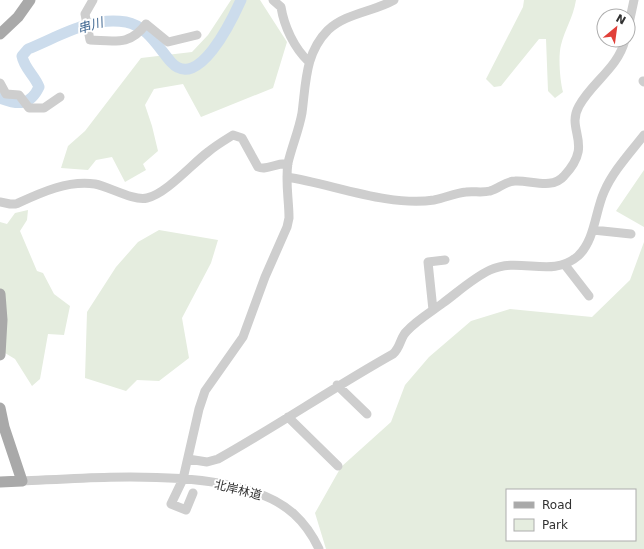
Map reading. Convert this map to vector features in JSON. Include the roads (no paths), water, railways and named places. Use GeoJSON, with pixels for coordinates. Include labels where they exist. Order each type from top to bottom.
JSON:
{"type":"FeatureCollection","features":[{"type":"Feature","properties":{"kind":"main road"},"geometry":{"type":"LineString","coordinates":[[0,34],[18,17],[30,0]]}},
{"type":"Feature","properties":{"kind":"main road"},"geometry":{"type":"LineString","coordinates":[[0,294],[2,320],[0,355]]}},
{"type":"Feature","properties":{"kind":"main road"},"geometry":{"type":"LineString","coordinates":[[0,408],[4,427],[22,480],[0,482]]}},
{"type":"Feature","properties":{"kind":"street"},"geometry":{"type":"LineString","coordinates":[[93,0],[85,14],[90,40],[120,42],[136,37],[146,24],[168,42],[197,35]]}},
{"type":"Feature","properties":{"kind":"street"},"geometry":{"type":"LineString","coordinates":[[273,0],[281,7],[283,23],[303,57],[309,62]]}},
{"type":"Feature","properties":{"kind":"street"},"geometry":{"type":"LineString","coordinates":[[183,479],[186,488],[196,495],[186,510],[170,504],[183,479],[199,409],[205,391],[243,337],[265,277],[287,227],[289,218],[287,177],[288,164],[301,114],[309,62],[321,38],[339,22],[360,12],[380,8],[394,0]]}},
{"type":"Feature","properties":{"kind":"street"},"geometry":{"type":"LineString","coordinates":[[287,177],[313,181],[368,195],[414,200],[433,200],[467,191],[486,192],[515,181],[548,184],[554,183],[564,177],[579,154],[579,138],[575,119],[579,107],[586,96],[619,57],[622,48]]}},
{"type":"Feature","properties":{"kind":"street"},"geometry":{"type":"LineString","coordinates":[[0,83],[6,94],[19,96],[29,108],[44,108],[60,97]]}},
{"type":"Feature","properties":{"kind":"street"},"geometry":{"type":"LineString","coordinates":[[188,459],[208,462],[218,459],[288,417],[337,385],[393,354],[397,350],[407,330],[478,277],[498,267],[512,264],[553,267],[565,265],[582,252],[593,230],[604,191],[619,166],[644,134]]}},
{"type":"Feature","properties":{"kind":"street"},"geometry":{"type":"LineString","coordinates":[[0,202],[16,204],[48,190],[83,183],[95,184],[140,198],[151,197],[190,169],[207,152],[233,135],[242,138],[258,167],[266,168],[279,163],[288,164]]}},
{"type":"Feature","properties":{"kind":"street"},"geometry":{"type":"LineString","coordinates":[[593,230],[631,234]]}},
{"type":"Feature","properties":{"kind":"street"},"geometry":{"type":"LineString","coordinates":[[433,310],[428,262],[445,260]]}},
{"type":"Feature","properties":{"kind":"street"},"geometry":{"type":"LineString","coordinates":[[565,265],[589,296]]}},
{"type":"Feature","properties":{"kind":"street"},"geometry":{"type":"LineString","coordinates":[[337,385],[367,414]]}},
{"type":"Feature","properties":{"kind":"street"},"geometry":{"type":"LineString","coordinates":[[288,417],[338,466]]}},
{"type":"Feature","properties":{"kind":"street","name":"北岸林道"},"geometry":{"type":"LineString","coordinates":[[22,480],[132,476],[183,479],[241,489],[273,500],[294,514],[309,531],[319,549]]}},
{"type":"Feature","properties":{"kind":"waterway","name":"串川"},"geometry":{"type":"LineString","coordinates":[[0,98],[18,103],[27,101],[32,98],[39,87],[23,60],[22,56],[28,49],[76,28],[100,22],[113,21],[133,24],[146,32],[171,62],[181,69],[192,68],[203,61],[213,50],[241,0]]}}]}
